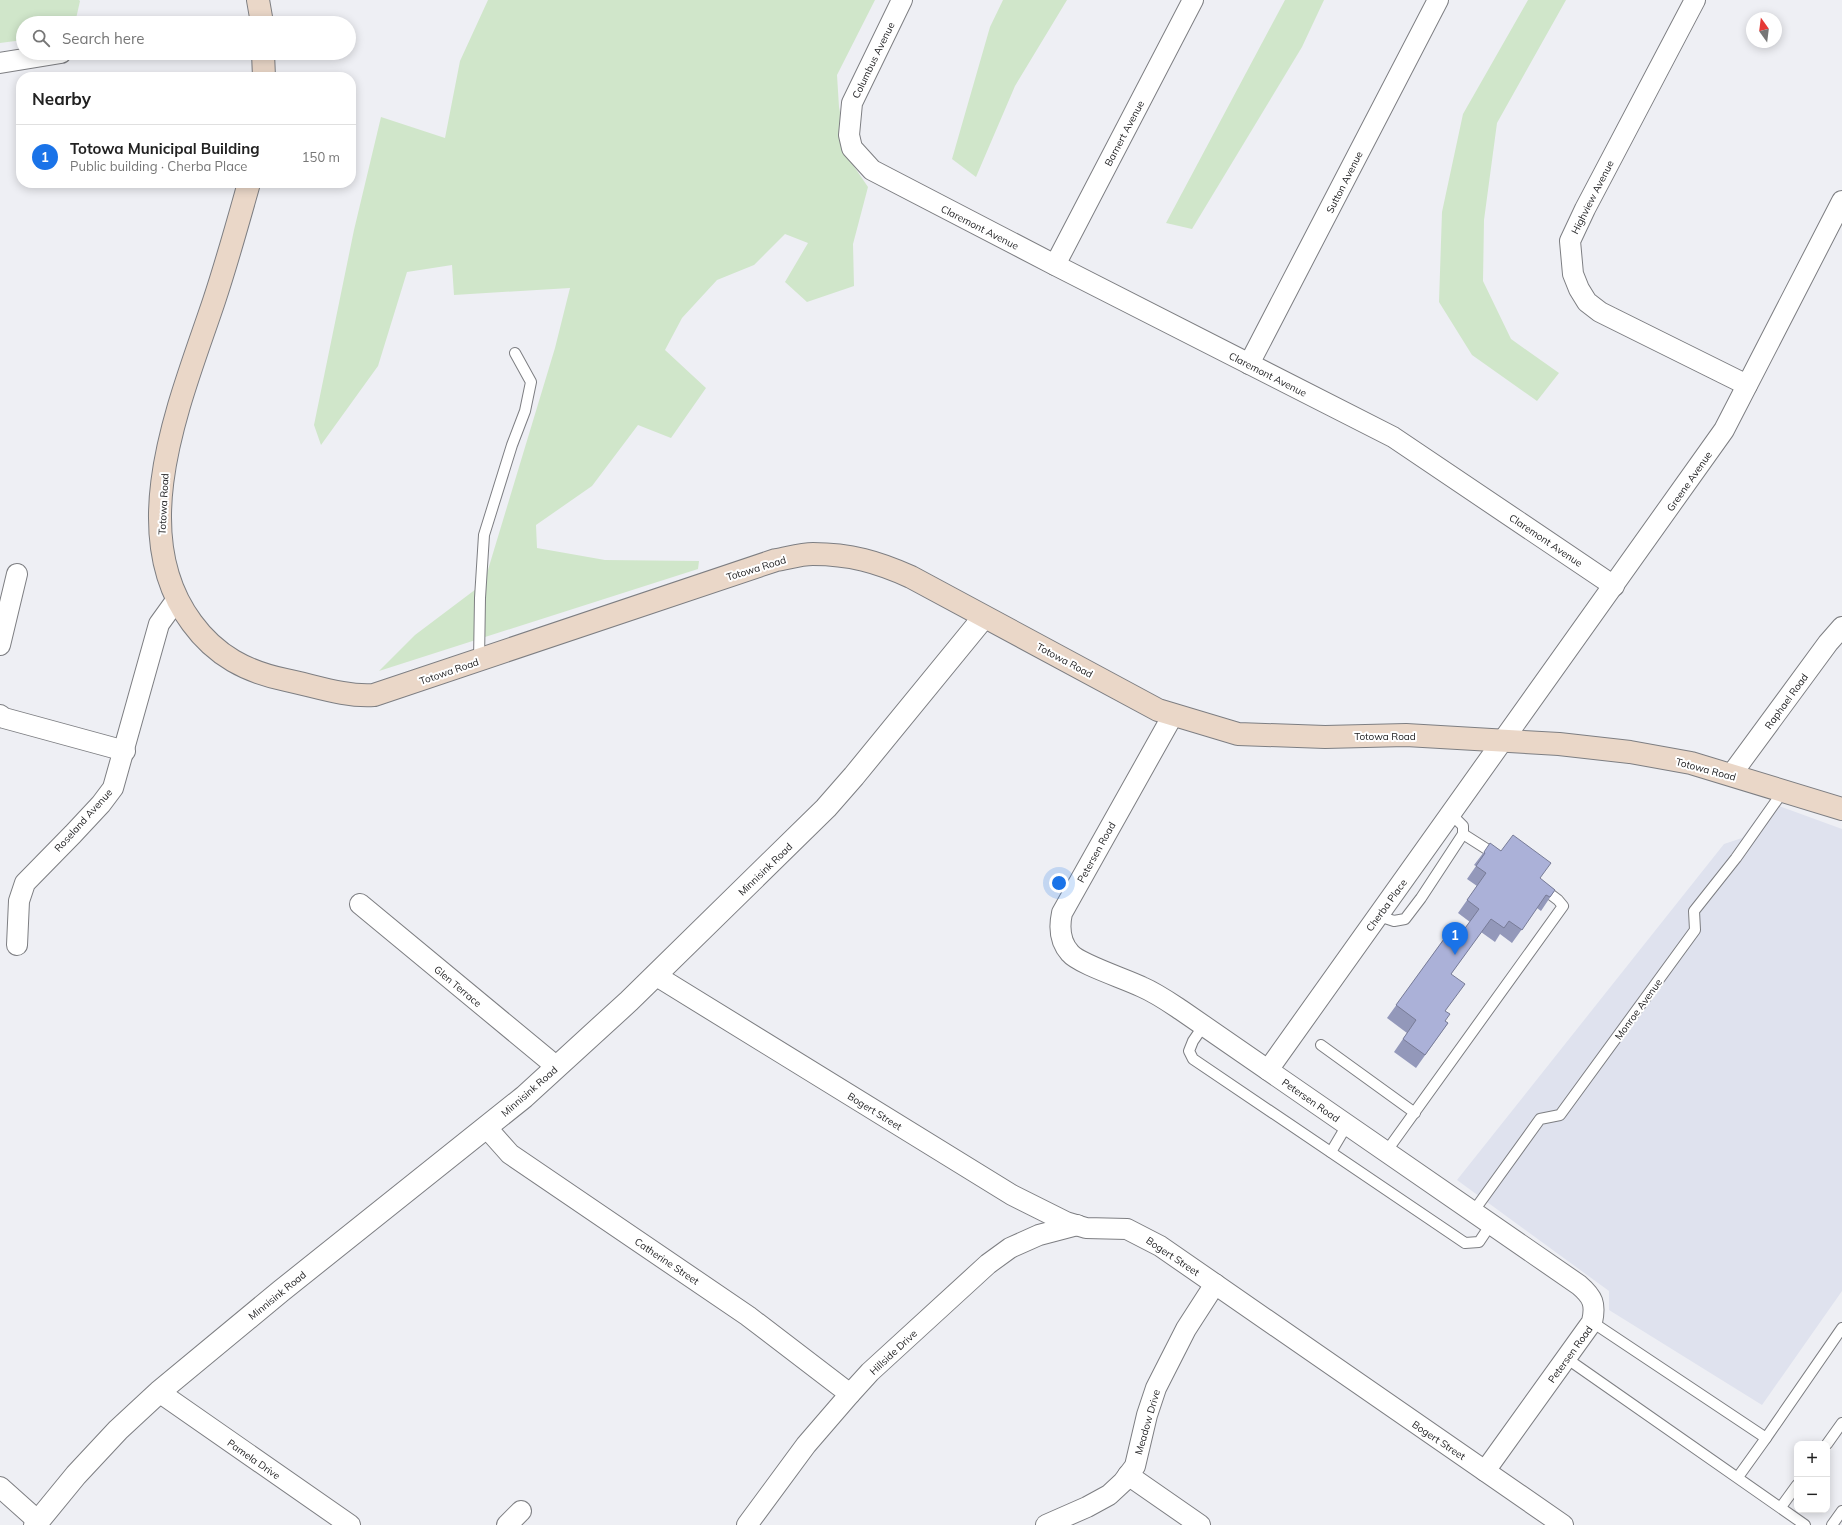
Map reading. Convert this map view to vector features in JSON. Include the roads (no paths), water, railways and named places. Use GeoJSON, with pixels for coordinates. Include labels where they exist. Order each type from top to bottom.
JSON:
{"type":"FeatureCollection","features":[{"type":"Feature","properties":{"kind":"main road"},"geometry":{"type":"LineString","coordinates":[[263,60],[264,72]]}},
{"type":"Feature","properties":{"kind":"main road","name":"Totowa Road"},"geometry":{"type":"LineString","coordinates":[[248,188],[215,299],[178,407],[165,465],[161,498],[160,535],[163,562],[177,599],[200,635],[218,652],[240,665],[267,676],[358,696],[374,695],[776,560],[811,554],[853,557],[881,564],[911,577],[1158,710],[1238,734],[1325,737],[1406,734],[1630,752],[1690,763],[1784,790],[1842,809]]}},
{"type":"Feature","properties":{"kind":"street","name":"Columbus Avenue"},"geometry":{"type":"LineString","coordinates":[[902,0],[852,103],[849,134],[852,148],[872,170],[906,189]]}},
{"type":"Feature","properties":{"kind":"street","name":"Barnert Avenue"},"geometry":{"type":"LineString","coordinates":[[1055,265],[1193,0]]}},
{"type":"Feature","properties":{"kind":"street","name":"Sutton Avenue"},"geometry":{"type":"LineString","coordinates":[[1249,364],[1438,0]]}},
{"type":"Feature","properties":{"kind":"street","name":"Highview Avenue"},"geometry":{"type":"LineString","coordinates":[[1695,0],[1570,241],[1573,274],[1579,289],[1587,302],[1600,312],[1747,385]]}},
{"type":"Feature","properties":{"kind":"street"},"geometry":{"type":"LineString","coordinates":[[0,63],[18,60]]}},
{"type":"Feature","properties":{"kind":"street","name":"Claremont Avenue"},"geometry":{"type":"LineString","coordinates":[[906,189],[1393,437],[1614,586]]}},
{"type":"Feature","properties":{"kind":"street","name":"Greene Avenue"},"geometry":{"type":"LineString","coordinates":[[1504,741],[1724,430],[1747,385],[1835,231],[1842,201]]}},
{"type":"Feature","properties":{"kind":"street"},"geometry":{"type":"LineString","coordinates":[[0,645],[17,574]]}},
{"type":"Feature","properties":{"kind":"street","name":"Roseland Avenue"},"geometry":{"type":"LineString","coordinates":[[17,945],[20,901],[25,883],[101,804],[113,788],[125,751],[160,624],[177,599]]}},
{"type":"Feature","properties":{"kind":"street","name":"Minnisink Road"},"geometry":{"type":"LineString","coordinates":[[37,1523],[76,1475],[118,1430],[159,1392],[280,1291],[486,1127],[557,1067],[655,975],[790,844],[835,797],[984,617]]}},
{"type":"Feature","properties":{"kind":"street","name":"Raphael Road"},"geometry":{"type":"LineString","coordinates":[[1732,775],[1828,643],[1842,627]]}},
{"type":"Feature","properties":{"kind":"street"},"geometry":{"type":"LineString","coordinates":[[0,715],[4,718],[125,751]]}},
{"type":"Feature","properties":{"kind":"street","name":"Petersen Road"},"geometry":{"type":"LineString","coordinates":[[1173,715],[1062,913],[1059,927],[1062,940],[1070,954],[1081,962],[1144,987],[1204,1025],[1474,1212],[1590,1295],[1595,1310],[1592,1322],[1485,1471]]}},
{"type":"Feature","properties":{"kind":"street","name":"Cherba Place"},"geometry":{"type":"LineString","coordinates":[[1268,1070],[1504,741]]}},
{"type":"Feature","properties":{"kind":"street","name":"Glen Terrace"},"geometry":{"type":"LineString","coordinates":[[360,904],[557,1067]]}},
{"type":"Feature","properties":{"kind":"street","name":"Bogert Street"},"geometry":{"type":"LineString","coordinates":[[655,975],[1012,1195],[1077,1226],[1086,1228],[1128,1229],[1160,1246],[1563,1525]]}},
{"type":"Feature","properties":{"kind":"street","name":"Catherine Street"},"geometry":{"type":"LineString","coordinates":[[486,1127],[510,1154],[748,1316],[850,1394]]}},
{"type":"Feature","properties":{"kind":"street","name":"Hillside Drive"},"geometry":{"type":"LineString","coordinates":[[747,1525],[806,1444],[870,1372],[988,1264],[1010,1248],[1039,1235],[1077,1226]]}},
{"type":"Feature","properties":{"kind":"street","name":"Meadow Drive"},"geometry":{"type":"LineString","coordinates":[[1046,1525],[1087,1507],[1109,1495],[1135,1466],[1147,1415],[1156,1388],[1186,1329],[1215,1284]]}},
{"type":"Feature","properties":{"kind":"street","name":"Pamela Drive"},"geometry":{"type":"LineString","coordinates":[[159,1392],[350,1525]]}},
{"type":"Feature","properties":{"kind":"street"},"geometry":{"type":"LineString","coordinates":[[1128,1475],[1200,1525]]}},
{"type":"Feature","properties":{"kind":"street"},"geometry":{"type":"LineString","coordinates":[[0,1487],[37,1523]]}},
{"type":"Feature","properties":{"kind":"lane"},"geometry":{"type":"LineString","coordinates":[[479,660],[480,598],[484,535],[525,410],[531,382],[515,353]]}},
{"type":"Feature","properties":{"kind":"lane","name":"Monroe Avenue"},"geometry":{"type":"LineString","coordinates":[[1474,1212],[1540,1119],[1560,1115],[1695,930],[1694,911],[1736,858],[1784,790]]}},
{"type":"Feature","properties":{"kind":"lane"},"geometry":{"type":"LineString","coordinates":[[1378,916],[1394,921],[1405,919],[1421,898],[1463,834],[1464,826],[1451,814]]}},
{"type":"Feature","properties":{"kind":"lane"},"geometry":{"type":"LineString","coordinates":[[1463,834],[1498,856]]}},
{"type":"Feature","properties":{"kind":"lane"},"geometry":{"type":"LineString","coordinates":[[1386,1152],[1563,906],[1558,900],[1537,884]]}},
{"type":"Feature","properties":{"kind":"lane"},"geometry":{"type":"LineString","coordinates":[[1204,1025],[1193,1040],[1189,1050],[1193,1059],[1465,1243],[1479,1242],[1490,1224]]}},
{"type":"Feature","properties":{"kind":"lane"},"geometry":{"type":"LineString","coordinates":[[1321,1045],[1415,1113]]}},
{"type":"Feature","properties":{"kind":"lane"},"geometry":{"type":"LineString","coordinates":[[1331,1152],[1348,1125]]}},
{"type":"Feature","properties":{"kind":"lane"},"geometry":{"type":"LineString","coordinates":[[1592,1322],[1766,1438]]}},
{"type":"Feature","properties":{"kind":"lane"},"geometry":{"type":"LineString","coordinates":[[1738,1477],[1842,1328]]}},
{"type":"Feature","properties":{"kind":"lane"},"geometry":{"type":"LineString","coordinates":[[1566,1358],[1805,1525]]}},
{"type":"Feature","properties":{"kind":"lane"},"geometry":{"type":"LineString","coordinates":[[1829,1441],[1842,1423]]}},
{"type":"Feature","properties":{"kind":"lane"},"geometry":{"type":"LineString","coordinates":[[1781,1508],[1794,1489]]}},
{"type":"Feature","properties":{"kind":"lane"},"geometry":{"type":"LineString","coordinates":[[1832,1525],[1842,1511]]}},
{"type":"Feature","properties":{"kind":"place","name":"Totowa Municipal Building"},"geometry":{"type":"Point","coordinates":[1455,955]}}]}
